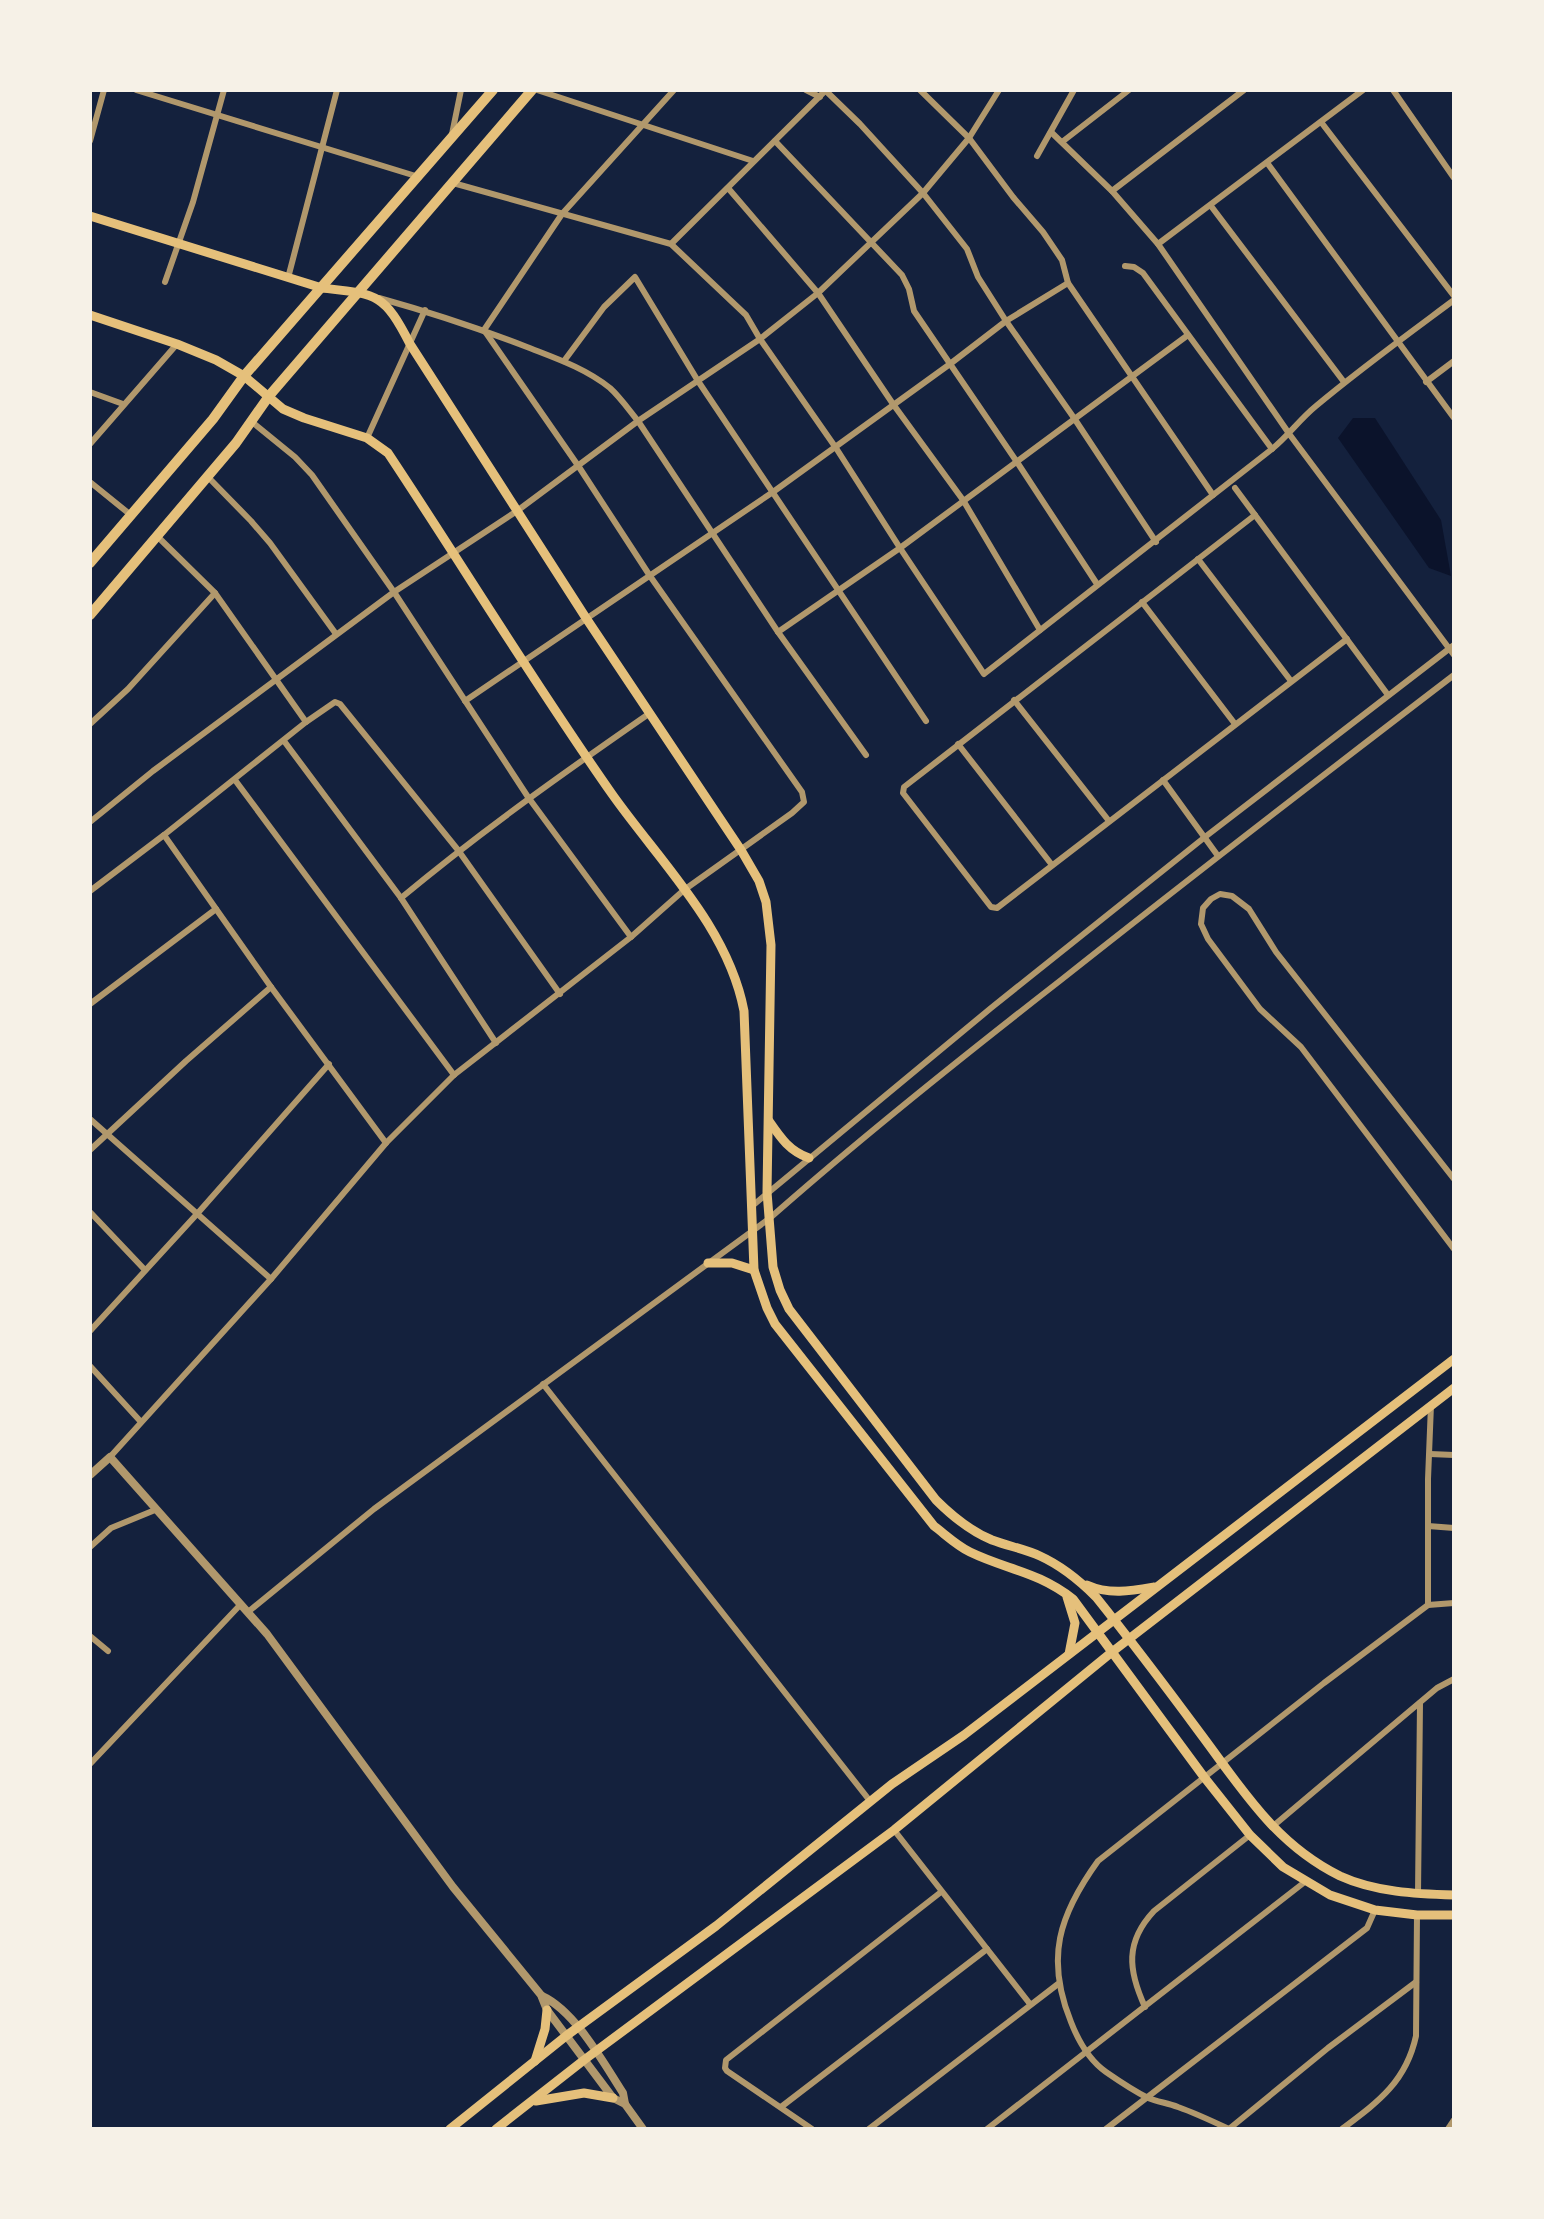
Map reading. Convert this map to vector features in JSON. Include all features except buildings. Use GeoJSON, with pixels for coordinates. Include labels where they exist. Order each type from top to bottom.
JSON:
{"type":"FeatureCollection","features":[{"type":"Feature","properties":{"kind":"main road"},"geometry":{"type":"LineString","coordinates":[[90,563],[213,419],[244,376],[493,90]]}},
{"type":"Feature","properties":{"kind":"main road"},"geometry":{"type":"LineString","coordinates":[[90,615],[208,477],[269,396],[534,90]]}},
{"type":"Feature","properties":{"kind":"main road"},"geometry":{"type":"LineString","coordinates":[[90,216],[322,288],[360,292],[376,297],[390,309],[586,618],[759,881],[766,902],[771,945],[767,1192],[773,1267],[789,1309],[936,1500],[955,1519],[977,1534],[1039,1555],[1082,1583],[1114,1619],[1272,1827],[1293,1847],[1356,1882],[1418,1894],[1454,1895]]}},
{"type":"Feature","properties":{"kind":"main road"},"geometry":{"type":"LineString","coordinates":[[90,315],[216,360],[244,376],[275,404],[292,414],[367,438],[388,453],[587,757],[718,939],[740,994],[754,1270],[767,1308],[775,1324],[934,1526],[957,1545],[1041,1578],[1073,1599],[1204,1777],[1250,1835],[1283,1867],[1330,1895],[1375,1910],[1454,1915]]}},
{"type":"Feature","properties":{"kind":"main road"},"geometry":{"type":"LineString","coordinates":[[769,1121],[785,1145],[809,1158]]}},
{"type":"Feature","properties":{"kind":"main road"},"geometry":{"type":"LineString","coordinates":[[708,1263],[732,1263],[754,1270]]}},
{"type":"Feature","properties":{"kind":"main road"},"geometry":{"type":"LineString","coordinates":[[450,2129],[716,1926],[870,1801],[964,1735],[1454,1359]]}},
{"type":"Feature","properties":{"kind":"main road"},"geometry":{"type":"LineString","coordinates":[[496,2129],[894,1830],[1112,1652],[1454,1388]]}},
{"type":"Feature","properties":{"kind":"main road"},"geometry":{"type":"LineString","coordinates":[[1082,1583],[1105,1592],[1157,1587]]}},
{"type":"Feature","properties":{"kind":"main road"},"geometry":{"type":"LineString","coordinates":[[1067,1594],[1075,1623],[1069,1654]]}},
{"type":"Feature","properties":{"kind":"main road"},"geometry":{"type":"LineString","coordinates":[[535,2062],[547,2010]]}},
{"type":"Feature","properties":{"kind":"main road"},"geometry":{"type":"LineString","coordinates":[[532,2101],[584,2093],[613,2098]]}},
{"type":"Feature","properties":{"kind":"street"},"geometry":{"type":"LineString","coordinates":[[90,141],[104,90]]}},
{"type":"Feature","properties":{"kind":"street"},"geometry":{"type":"LineString","coordinates":[[136,90],[419,177]]}},
{"type":"Feature","properties":{"kind":"street"},"geometry":{"type":"LineString","coordinates":[[165,282],[193,202],[224,90]]}},
{"type":"Feature","properties":{"kind":"street"},"geometry":{"type":"LineString","coordinates":[[288,278],[337,90]]}},
{"type":"Feature","properties":{"kind":"street"},"geometry":{"type":"LineString","coordinates":[[451,141],[461,90]]}},
{"type":"Feature","properties":{"kind":"street"},"geometry":{"type":"LineString","coordinates":[[534,90],[753,161]]}},
{"type":"Feature","properties":{"kind":"street"},"geometry":{"type":"LineString","coordinates":[[484,330],[562,214],[674,90]]}},
{"type":"Feature","properties":{"kind":"street"},"geometry":{"type":"LineString","coordinates":[[806,90],[820,97]]}},
{"type":"Feature","properties":{"kind":"street"},"geometry":{"type":"LineString","coordinates":[[671,244],[826,90],[923,193],[967,249],[978,277],[1006,321],[1156,542]]}},
{"type":"Feature","properties":{"kind":"street"},"geometry":{"type":"LineString","coordinates":[[920,90],[969,138],[1043,232],[1062,260],[1068,283],[1213,495]]}},
{"type":"Feature","properties":{"kind":"street"},"geometry":{"type":"LineString","coordinates":[[90,822],[336,634],[517,511],[638,421],[760,339],[818,293],[923,193],[969,138],[999,90]]}},
{"type":"Feature","properties":{"kind":"street"},"geometry":{"type":"LineString","coordinates":[[1037,156],[1074,90]]}},
{"type":"Feature","properties":{"kind":"street"},"geometry":{"type":"LineString","coordinates":[[1062,142],[1129,90]]}},
{"type":"Feature","properties":{"kind":"street"},"geometry":{"type":"LineString","coordinates":[[1112,191],[1244,90]]}},
{"type":"Feature","properties":{"kind":"street"},"geometry":{"type":"LineString","coordinates":[[1158,244],[1363,90]]}},
{"type":"Feature","properties":{"kind":"street"},"geometry":{"type":"LineString","coordinates":[[1393,90],[1454,178]]}},
{"type":"Feature","properties":{"kind":"street"},"geometry":{"type":"LineString","coordinates":[[453,183],[671,244],[746,315],[984,674],[1290,435],[1312,410],[1344,382],[1454,298],[1321,122]]}},
{"type":"Feature","properties":{"kind":"street"},"geometry":{"type":"LineString","coordinates":[[751,1207],[1205,837],[1388,695],[1452,650],[1290,435],[1158,244],[1112,191],[1051,132]]}},
{"type":"Feature","properties":{"kind":"street"},"geometry":{"type":"LineString","coordinates":[[775,141],[902,275],[914,311],[1097,584]]}},
{"type":"Feature","properties":{"kind":"street"},"geometry":{"type":"LineString","coordinates":[[1268,164],[1454,418]]}},
{"type":"Feature","properties":{"kind":"street"},"geometry":{"type":"LineString","coordinates":[[728,188],[818,293],[963,500],[1040,630]]}},
{"type":"Feature","properties":{"kind":"street"},"geometry":{"type":"LineString","coordinates":[[1211,206],[1344,382]]}},
{"type":"Feature","properties":{"kind":"street"},"geometry":{"type":"LineString","coordinates":[[1125,266],[1143,273],[1272,449]]}},
{"type":"Feature","properties":{"kind":"street"},"geometry":{"type":"LineString","coordinates":[[564,361],[604,307],[635,277],[698,381],[926,721]]}},
{"type":"Feature","properties":{"kind":"street"},"geometry":{"type":"LineString","coordinates":[[465,701],[836,448],[1006,321],[1068,283]]}},
{"type":"Feature","properties":{"kind":"street"},"geometry":{"type":"LineString","coordinates":[[376,297],[484,330],[564,361],[612,390],[638,421],[778,632],[866,755]]}},
{"type":"Feature","properties":{"kind":"street"},"geometry":{"type":"LineString","coordinates":[[367,438],[425,310]]}},
{"type":"Feature","properties":{"kind":"street"},"geometry":{"type":"LineString","coordinates":[[90,1475],[110,1457],[271,1279],[386,1143],[454,1075],[631,937],[684,890],[803,804],[802,792],[650,576],[484,330]]}},
{"type":"Feature","properties":{"kind":"street"},"geometry":{"type":"LineString","coordinates":[[778,632],[900,548],[1188,335]]}},
{"type":"Feature","properties":{"kind":"street"},"geometry":{"type":"LineString","coordinates":[[90,444],[177,344]]}},
{"type":"Feature","properties":{"kind":"street"},"geometry":{"type":"LineString","coordinates":[[1426,382],[1454,361]]}},
{"type":"Feature","properties":{"kind":"street"},"geometry":{"type":"LineString","coordinates":[[90,392],[123,404]]}},
{"type":"Feature","properties":{"kind":"street"},"geometry":{"type":"LineString","coordinates":[[252,422],[305,466],[394,592],[528,797],[631,937]]}},
{"type":"Feature","properties":{"kind":"street"},"geometry":{"type":"LineString","coordinates":[[208,477],[270,543],[336,634]]}},
{"type":"Feature","properties":{"kind":"street"},"geometry":{"type":"LineString","coordinates":[[90,482],[132,516]]}},
{"type":"Feature","properties":{"kind":"street"},"geometry":{"type":"LineString","coordinates":[[1235,488],[1388,695]]}},
{"type":"Feature","properties":{"kind":"street"},"geometry":{"type":"LineString","coordinates":[[1255,515],[902,790],[995,909],[1347,639]]}},
{"type":"Feature","properties":{"kind":"street"},"geometry":{"type":"LineString","coordinates":[[157,536],[215,593],[306,722]]}},
{"type":"Feature","properties":{"kind":"street"},"geometry":{"type":"LineString","coordinates":[[1198,559],[1291,681]]}},
{"type":"Feature","properties":{"kind":"street"},"geometry":{"type":"LineString","coordinates":[[90,724],[128,689],[215,593]]}},
{"type":"Feature","properties":{"kind":"street"},"geometry":{"type":"LineString","coordinates":[[1142,602],[1235,724]]}},
{"type":"Feature","properties":{"kind":"street"},"geometry":{"type":"LineString","coordinates":[[248,1612],[374,1509],[770,1218],[823,1171],[977,1047],[1218,856],[1454,675]]}},
{"type":"Feature","properties":{"kind":"street"},"geometry":{"type":"LineString","coordinates":[[1014,700],[1109,821]]}},
{"type":"Feature","properties":{"kind":"street"},"geometry":{"type":"LineString","coordinates":[[90,891],[332,702],[340,704],[458,850],[560,994]]}},
{"type":"Feature","properties":{"kind":"street"},"geometry":{"type":"LineString","coordinates":[[401,898],[528,797],[650,713]]}},
{"type":"Feature","properties":{"kind":"street"},"geometry":{"type":"LineString","coordinates":[[284,741],[401,898],[496,1043]]}},
{"type":"Feature","properties":{"kind":"street"},"geometry":{"type":"LineString","coordinates":[[958,744],[1052,865]]}},
{"type":"Feature","properties":{"kind":"street"},"geometry":{"type":"LineString","coordinates":[[235,780],[454,1075]]}},
{"type":"Feature","properties":{"kind":"street"},"geometry":{"type":"LineString","coordinates":[[1163,780],[1218,856]]}},
{"type":"Feature","properties":{"kind":"street"},"geometry":{"type":"LineString","coordinates":[[164,835],[386,1143]]}},
{"type":"Feature","properties":{"kind":"street"},"geometry":{"type":"LineString","coordinates":[[1454,1179],[1276,952],[1249,909],[1232,896],[1220,894],[1211,899],[1203,908],[1201,924],[1214,949],[1260,1009],[1301,1047],[1454,1249]]}},
{"type":"Feature","properties":{"kind":"street"},"geometry":{"type":"LineString","coordinates":[[90,1004],[216,909]]}},
{"type":"Feature","properties":{"kind":"street"},"geometry":{"type":"LineString","coordinates":[[90,1150],[271,987]]}},
{"type":"Feature","properties":{"kind":"street"},"geometry":{"type":"LineString","coordinates":[[90,1331],[329,1064]]}},
{"type":"Feature","properties":{"kind":"street"},"geometry":{"type":"LineString","coordinates":[[90,1119],[271,1279]]}},
{"type":"Feature","properties":{"kind":"street"},"geometry":{"type":"LineString","coordinates":[[90,1212],[145,1270]]}},
{"type":"Feature","properties":{"kind":"street"},"geometry":{"type":"LineString","coordinates":[[90,1366],[141,1422]]}},
{"type":"Feature","properties":{"kind":"street"},"geometry":{"type":"LineString","coordinates":[[543,1384],[870,1801]]}},
{"type":"Feature","properties":{"kind":"street"},"geometry":{"type":"LineString","coordinates":[[1428,1605],[1431,1405]]}},
{"type":"Feature","properties":{"kind":"street"},"geometry":{"type":"LineString","coordinates":[[1430,1454],[1454,1455]]}},
{"type":"Feature","properties":{"kind":"street"},"geometry":{"type":"LineString","coordinates":[[110,1457],[248,1612],[444,1876],[541,1995],[547,2010],[613,2098],[625,2104]]}},
{"type":"Feature","properties":{"kind":"street"},"geometry":{"type":"LineString","coordinates":[[90,1547],[111,1528],[155,1510]]}},
{"type":"Feature","properties":{"kind":"street"},"geometry":{"type":"LineString","coordinates":[[1428,1526],[1454,1528]]}},
{"type":"Feature","properties":{"kind":"street"},"geometry":{"type":"LineString","coordinates":[[1416,1982],[1328,2048],[1229,2129],[1201,2115],[1148,2097],[1102,2069],[1076,2036],[1058,1984],[1057,1952],[1064,1920],[1078,1888],[1098,1861],[1428,1605],[1454,1603]]}},
{"type":"Feature","properties":{"kind":"street"},"geometry":{"type":"LineString","coordinates":[[90,1764],[241,1604]]}},
{"type":"Feature","properties":{"kind":"street"},"geometry":{"type":"LineString","coordinates":[[90,1636],[108,1651]]}},
{"type":"Feature","properties":{"kind":"street"},"geometry":{"type":"LineString","coordinates":[[1272,1827],[1443,1684],[1454,1679]]}},
{"type":"Feature","properties":{"kind":"street"},"geometry":{"type":"LineString","coordinates":[[1418,1894],[1420,1703]]}},
{"type":"Feature","properties":{"kind":"street"},"geometry":{"type":"LineString","coordinates":[[894,1830],[1030,2004]]}},
{"type":"Feature","properties":{"kind":"street"},"geometry":{"type":"LineString","coordinates":[[1145,2007],[1132,1971],[1133,1946],[1141,1925],[1154,1911],[1250,1835]]}},
{"type":"Feature","properties":{"kind":"street"},"geometry":{"type":"LineString","coordinates":[[987,2129],[1307,1881]]}},
{"type":"Feature","properties":{"kind":"street"},"geometry":{"type":"LineString","coordinates":[[812,2129],[727,2071],[726,2060],[941,1892]]}},
{"type":"Feature","properties":{"kind":"street"},"geometry":{"type":"LineString","coordinates":[[1106,2129],[1367,1928],[1375,1910]]}},
{"type":"Feature","properties":{"kind":"street"},"geometry":{"type":"LineString","coordinates":[[1348,2128],[1390,2090],[1403,2073],[1412,2052],[1416,2036],[1417,1915]]}},
{"type":"Feature","properties":{"kind":"street"},"geometry":{"type":"LineString","coordinates":[[781,2107],[987,1949]]}},
{"type":"Feature","properties":{"kind":"street"},"geometry":{"type":"LineString","coordinates":[[869,2129],[1058,1984]]}},
{"type":"Feature","properties":{"kind":"street"},"geometry":{"type":"LineString","coordinates":[[541,1995],[555,2002],[596,2052],[643,2129]]}},
{"type":"Feature","properties":{"kind":"street"},"geometry":{"type":"LineString","coordinates":[[1448,2129],[1454,2120]]}},
{"type":"Feature","properties":{"kind":"water"},"geometry":{"type":"Polygon","coordinates":[[[1353,418],[1375,418],[1441,520],[1451,576],[1429,568],[1338,438],[1353,418]]]}}]}
